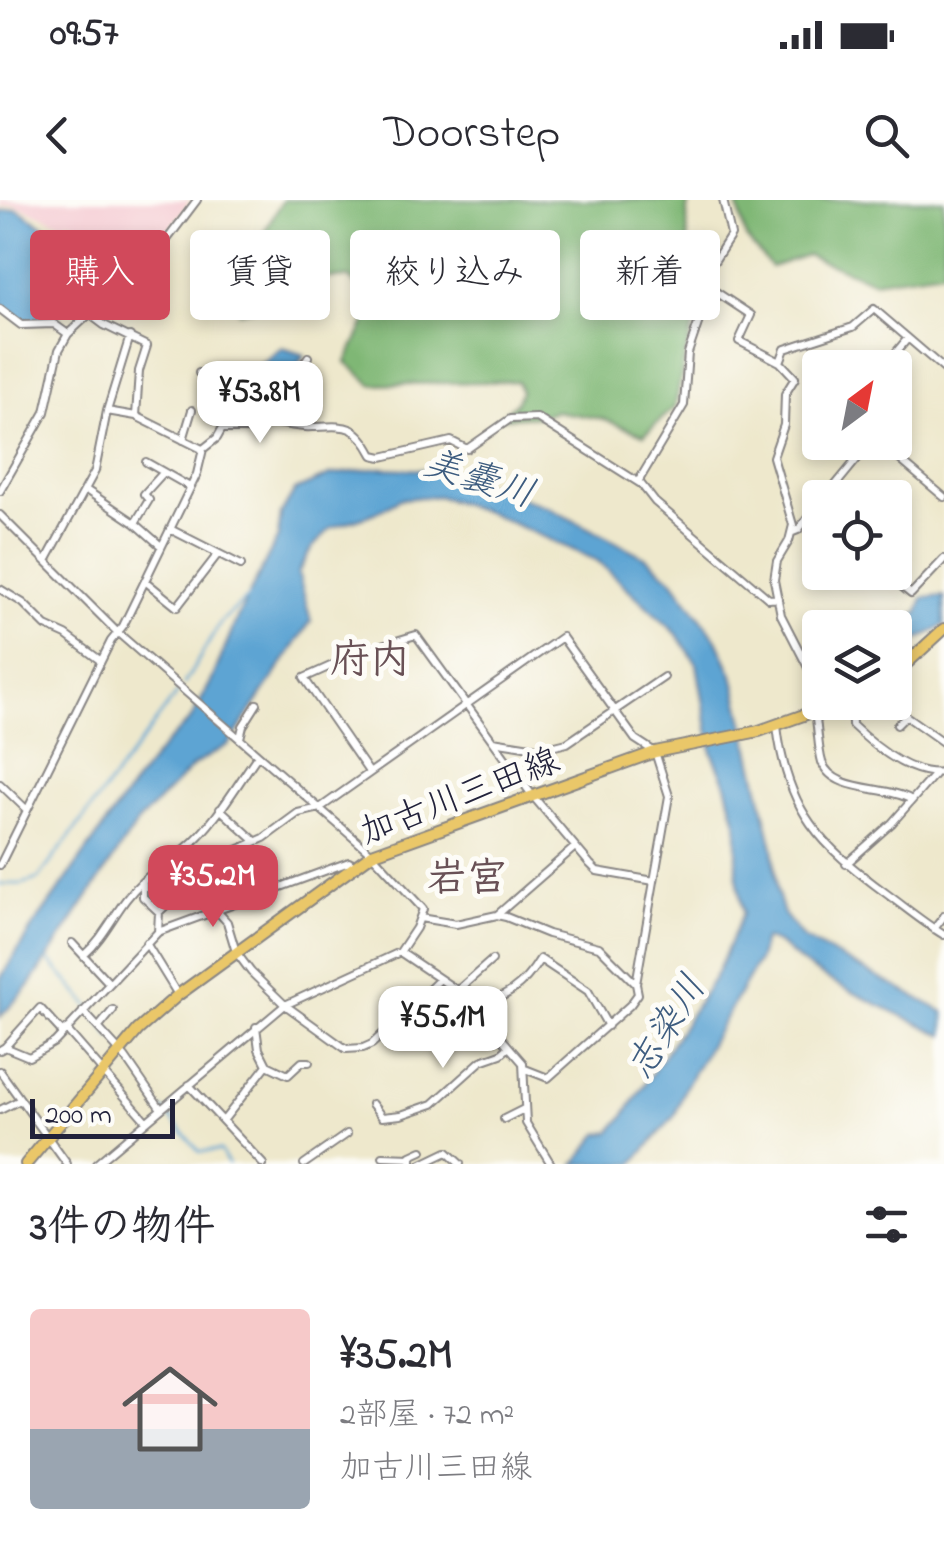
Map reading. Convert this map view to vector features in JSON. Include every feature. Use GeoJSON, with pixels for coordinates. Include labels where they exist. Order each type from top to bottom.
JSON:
{"type":"FeatureCollection","features":[{"type":"Feature","properties":{"kind":"main road"},"geometry":{"type":"LineString","coordinates":[[912,658],[944,629]]}},
{"type":"Feature","properties":{"kind":"main road","name":"加古川三田線"},"geometry":{"type":"LineString","coordinates":[[26,1164],[138,1030],[178,995],[372,854],[655,752],[759,731],[802,717]]}},
{"type":"Feature","properties":{"kind":"street"},"geometry":{"type":"LineString","coordinates":[[170,236],[197,200]]}},
{"type":"Feature","properties":{"kind":"street"},"geometry":{"type":"LineString","coordinates":[[720,253],[731,236],[724,200]]}},
{"type":"Feature","properties":{"kind":"street"},"geometry":{"type":"LineString","coordinates":[[720,294],[752,315],[739,341],[780,362],[794,378],[786,394],[784,425],[772,457],[792,517],[792,532],[774,572],[781,614],[802,655]]}},
{"type":"Feature","properties":{"kind":"street"},"geometry":{"type":"LineString","coordinates":[[780,362],[784,349],[853,327],[874,308],[944,369]]}},
{"type":"Feature","properties":{"kind":"street"},"geometry":{"type":"LineString","coordinates":[[0,309],[22,326],[54,324],[68,334]]}},
{"type":"Feature","properties":{"kind":"street"},"geometry":{"type":"LineString","coordinates":[[0,491],[45,412],[56,359],[68,334],[81,320]]}},
{"type":"Feature","properties":{"kind":"street"},"geometry":{"type":"LineString","coordinates":[[97,320],[147,346],[139,371],[136,416]]}},
{"type":"Feature","properties":{"kind":"street"},"geometry":{"type":"LineString","coordinates":[[638,482],[682,414],[688,353],[699,320]]}},
{"type":"Feature","properties":{"kind":"street"},"geometry":{"type":"LineString","coordinates":[[46,560],[94,471],[130,336]]}},
{"type":"Feature","properties":{"kind":"street"},"geometry":{"type":"LineString","coordinates":[[898,350],[908,338]]}},
{"type":"Feature","properties":{"kind":"street"},"geometry":{"type":"LineString","coordinates":[[264,402],[285,391],[308,358]]}},
{"type":"Feature","properties":{"kind":"street"},"geometry":{"type":"LineString","coordinates":[[199,373],[214,372],[232,380],[264,402]]}},
{"type":"Feature","properties":{"kind":"street"},"geometry":{"type":"LineString","coordinates":[[0,865],[170,528],[203,449],[218,438],[222,429],[254,429],[263,418],[264,402]]}},
{"type":"Feature","properties":{"kind":"street"},"geometry":{"type":"LineString","coordinates":[[183,440],[192,410]]}},
{"type":"Feature","properties":{"kind":"street"},"geometry":{"type":"LineString","coordinates":[[107,411],[136,416],[203,449]]}},
{"type":"Feature","properties":{"kind":"street"},"geometry":{"type":"LineString","coordinates":[[263,418],[312,427],[335,424],[355,430],[373,455],[382,456],[450,441],[467,449],[510,420],[532,417],[638,482],[655,502],[769,599],[778,598]]}},
{"type":"Feature","properties":{"kind":"street"},"geometry":{"type":"LineString","coordinates":[[839,480],[855,460]]}},
{"type":"Feature","properties":{"kind":"street"},"geometry":{"type":"LineString","coordinates":[[900,460],[944,497]]}},
{"type":"Feature","properties":{"kind":"street"},"geometry":{"type":"LineString","coordinates":[[146,462],[190,487]]}},
{"type":"Feature","properties":{"kind":"street"},"geometry":{"type":"LineString","coordinates":[[135,523],[149,500],[144,494],[163,472]]}},
{"type":"Feature","properties":{"kind":"street"},"geometry":{"type":"LineString","coordinates":[[85,490],[135,523],[161,546]]}},
{"type":"Feature","properties":{"kind":"street"},"geometry":{"type":"LineString","coordinates":[[0,515],[117,632],[372,854],[423,909],[400,952],[285,1004],[96,1164]]}},
{"type":"Feature","properties":{"kind":"street"},"geometry":{"type":"LineString","coordinates":[[792,532],[802,525]]}},
{"type":"Feature","properties":{"kind":"street"},"geometry":{"type":"LineString","coordinates":[[170,528],[242,565]]}},
{"type":"Feature","properties":{"kind":"street"},"geometry":{"type":"LineString","coordinates":[[144,580],[177,607],[218,554]]}},
{"type":"Feature","properties":{"kind":"street"},"geometry":{"type":"LineString","coordinates":[[906,590],[911,594],[944,559]]}},
{"type":"Feature","properties":{"kind":"street"},"geometry":{"type":"LineString","coordinates":[[0,589],[23,603],[46,626],[102,661]]}},
{"type":"Feature","properties":{"kind":"street"},"geometry":{"type":"LineString","coordinates":[[370,772],[304,678],[366,650],[416,634],[532,794],[598,871],[654,881]]}},
{"type":"Feature","properties":{"kind":"street"},"geometry":{"type":"LineString","coordinates":[[158,932],[159,912],[214,860],[264,838],[298,813],[320,808],[562,637],[635,739],[655,752],[669,796],[636,984],[638,994],[630,1006],[548,1078],[525,1069],[458,990],[400,952]]}},
{"type":"Feature","properties":{"kind":"street"},"geometry":{"type":"LineString","coordinates":[[492,741],[544,749],[576,739],[664,677]]}},
{"type":"Feature","properties":{"kind":"street"},"geometry":{"type":"LineString","coordinates":[[240,738],[257,704]]}},
{"type":"Feature","properties":{"kind":"street"},"geometry":{"type":"LineString","coordinates":[[897,724],[906,716],[944,743]]}},
{"type":"Feature","properties":{"kind":"street"},"geometry":{"type":"LineString","coordinates":[[816,720],[820,754],[828,772],[845,783],[910,798]]}},
{"type":"Feature","properties":{"kind":"street"},"geometry":{"type":"LineString","coordinates":[[852,720],[852,725],[889,757],[934,775]]}},
{"type":"Feature","properties":{"kind":"street"},"geometry":{"type":"LineString","coordinates":[[777,726],[785,777],[812,830],[846,864],[944,935]]}},
{"type":"Feature","properties":{"kind":"street"},"geometry":{"type":"LineString","coordinates":[[84,955],[100,941],[116,913],[142,882],[186,848],[220,809],[258,754]]}},
{"type":"Feature","properties":{"kind":"street"},"geometry":{"type":"LineString","coordinates":[[846,864],[892,823],[934,775],[944,772]]}},
{"type":"Feature","properties":{"kind":"street"},"geometry":{"type":"LineString","coordinates":[[0,784],[27,810]]}},
{"type":"Feature","properties":{"kind":"street"},"geometry":{"type":"LineString","coordinates":[[220,809],[254,840]]}},
{"type":"Feature","properties":{"kind":"street"},"geometry":{"type":"LineString","coordinates":[[420,918],[456,924],[497,915],[575,847]]}},
{"type":"Feature","properties":{"kind":"street"},"geometry":{"type":"LineString","coordinates":[[169,858],[218,909],[227,922],[236,952],[251,972],[285,1004],[346,1049],[363,1048],[440,979]]}},
{"type":"Feature","properties":{"kind":"street"},"geometry":{"type":"LineString","coordinates":[[146,1120],[104,1071],[64,1031],[40,1008],[3,1048],[29,1057],[64,1031],[158,932],[350,862],[354,866]]}},
{"type":"Feature","properties":{"kind":"street"},"geometry":{"type":"LineString","coordinates":[[142,882],[143,897],[159,912]]}},
{"type":"Feature","properties":{"kind":"street"},"geometry":{"type":"LineString","coordinates":[[497,915],[599,947],[636,984]]}},
{"type":"Feature","properties":{"kind":"street"},"geometry":{"type":"LineString","coordinates":[[934,929],[944,916]]}},
{"type":"Feature","properties":{"kind":"street"},"geometry":{"type":"LineString","coordinates":[[72,943],[109,983]]}},
{"type":"Feature","properties":{"kind":"street"},"geometry":{"type":"LineString","coordinates":[[146,943],[178,995]]}},
{"type":"Feature","properties":{"kind":"street"},"geometry":{"type":"LineString","coordinates":[[388,1029],[412,1047],[446,1021],[515,990],[528,979],[540,959],[588,991],[608,1026]]}},
{"type":"Feature","properties":{"kind":"street"},"geometry":{"type":"LineString","coordinates":[[458,990],[492,960]]}},
{"type":"Feature","properties":{"kind":"street"},"geometry":{"type":"LineString","coordinates":[[87,1006],[162,1107]]}},
{"type":"Feature","properties":{"kind":"street"},"geometry":{"type":"LineString","coordinates":[[99,1027],[113,1010]]}},
{"type":"Feature","properties":{"kind":"street"},"geometry":{"type":"LineString","coordinates":[[256,1028],[266,1065],[288,1075],[302,1062],[309,1062]]}},
{"type":"Feature","properties":{"kind":"street"},"geometry":{"type":"LineString","coordinates":[[372,1104],[382,1117],[390,1117],[433,1104],[481,1061],[509,1047]]}},
{"type":"Feature","properties":{"kind":"street"},"geometry":{"type":"LineString","coordinates":[[224,1121],[266,1065]]}},
{"type":"Feature","properties":{"kind":"street"},"geometry":{"type":"LineString","coordinates":[[525,1069],[526,1123],[551,1164]]}},
{"type":"Feature","properties":{"kind":"street"},"geometry":{"type":"LineString","coordinates":[[0,1071],[67,1164]]}},
{"type":"Feature","properties":{"kind":"street"},"geometry":{"type":"LineString","coordinates":[[188,1085],[263,1164]]}},
{"type":"Feature","properties":{"kind":"street"},"geometry":{"type":"LineString","coordinates":[[0,1110],[20,1100]]}},
{"type":"Feature","properties":{"kind":"street"},"geometry":{"type":"LineString","coordinates":[[504,1118],[524,1109]]}},
{"type":"Feature","properties":{"kind":"street"},"geometry":{"type":"LineString","coordinates":[[304,1164],[346,1134]]}},
{"type":"Feature","properties":{"kind":"street"},"geometry":{"type":"LineString","coordinates":[[383,1156],[411,1161],[422,1151]]}},
{"type":"Feature","properties":{"kind":"street"},"geometry":{"type":"LineString","coordinates":[[422,1164],[447,1152],[460,1164]]}},
{"type":"Feature","properties":{"kind":"street"},"geometry":{"type":"LineString","coordinates":[[535,1164],[545,1154]]}},
{"type":"Feature","properties":{"kind":"shaded area"},"geometry":{"type":"Polygon","coordinates":[[[0,200],[190,200],[168,230],[87,230],[68,220],[66,225],[14,205],[0,207],[0,200]]]}},
{"type":"Feature","properties":{"kind":"green space"},"geometry":{"type":"Polygon","coordinates":[[[283,200],[691,200],[687,230],[580,230],[580,320],[696,320],[675,407],[644,435],[603,419],[555,411],[540,416],[499,418],[516,403],[521,391],[517,381],[372,385],[346,362],[367,320],[560,320],[560,230],[350,230],[350,279],[330,278],[330,230],[265,230],[283,200]]]}},
{"type":"Feature","properties":{"kind":"green space"},"geometry":{"type":"Polygon","coordinates":[[[736,200],[944,200],[944,271],[873,281],[807,255],[771,267],[746,238],[736,200]]]}},
{"type":"Feature","properties":{"kind":"green space"},"geometry":{"type":"Polygon","coordinates":[[[428,995],[442,1005],[414,1031],[403,1018],[428,995]]]}},
{"type":"Feature","properties":{"kind":"water"},"geometry":{"type":"Polygon","coordinates":[[[17,209],[50,230],[30,230],[30,320],[46,320],[41,322],[23,322],[0,304],[0,212],[17,209]]]}},
{"type":"Feature","properties":{"kind":"water"},"geometry":{"type":"Polygon","coordinates":[[[282,348],[304,355],[284,387],[263,398],[233,378],[239,365],[257,367],[282,348]]]}},
{"type":"Feature","properties":{"kind":"water"},"geometry":{"type":"Polygon","coordinates":[[[380,468],[428,470],[545,506],[647,558],[671,578],[717,640],[733,675],[773,848],[784,914],[803,938],[944,1012],[944,1036],[837,984],[780,945],[764,939],[759,959],[685,1088],[675,1115],[633,1164],[575,1164],[599,1134],[610,1132],[624,1116],[716,975],[743,913],[737,877],[737,826],[726,784],[712,752],[697,664],[676,633],[598,561],[489,513],[438,496],[400,499],[375,513],[331,528],[311,549],[298,573],[311,621],[229,744],[194,765],[137,823],[30,985],[0,1017],[0,979],[30,931],[139,777],[191,719],[278,537],[281,514],[295,490],[330,475],[380,468]]]}},
{"type":"Feature","properties":{"kind":"water"},"geometry":{"type":"Polygon","coordinates":[[[944,596],[944,625],[916,641],[912,616],[918,613],[923,598],[944,596]]]}},
{"type":"Feature","properties":{"kind":"waterway"},"geometry":{"type":"LineString","coordinates":[[184,684],[221,622],[250,595]]}},
{"type":"Feature","properties":{"kind":"waterway"},"geometry":{"type":"LineString","coordinates":[[0,884],[38,879],[179,691]]}},
{"type":"Feature","properties":{"kind":"waterway"},"geometry":{"type":"LineString","coordinates":[[48,959],[112,1038]]}},
{"type":"Feature","properties":{"kind":"waterway"},"geometry":{"type":"LineString","coordinates":[[163,1109],[200,1152],[220,1150],[228,1164]]}},
{"type":"Feature","properties":{"kind":"district","name":"府内"},"geometry":{"type":"Point","coordinates":[370,658]}},
{"type":"Feature","properties":{"kind":"district","name":"岩宮"},"geometry":{"type":"Point","coordinates":[467,876]}},
{"type":"Feature","properties":{"kind":"water label","name":"美嚢川"},"geometry":{"type":"Point","coordinates":[480,477]}},
{"type":"Feature","properties":{"kind":"water label","name":"志染川"},"geometry":{"type":"Point","coordinates":[665,1026]}}]}
